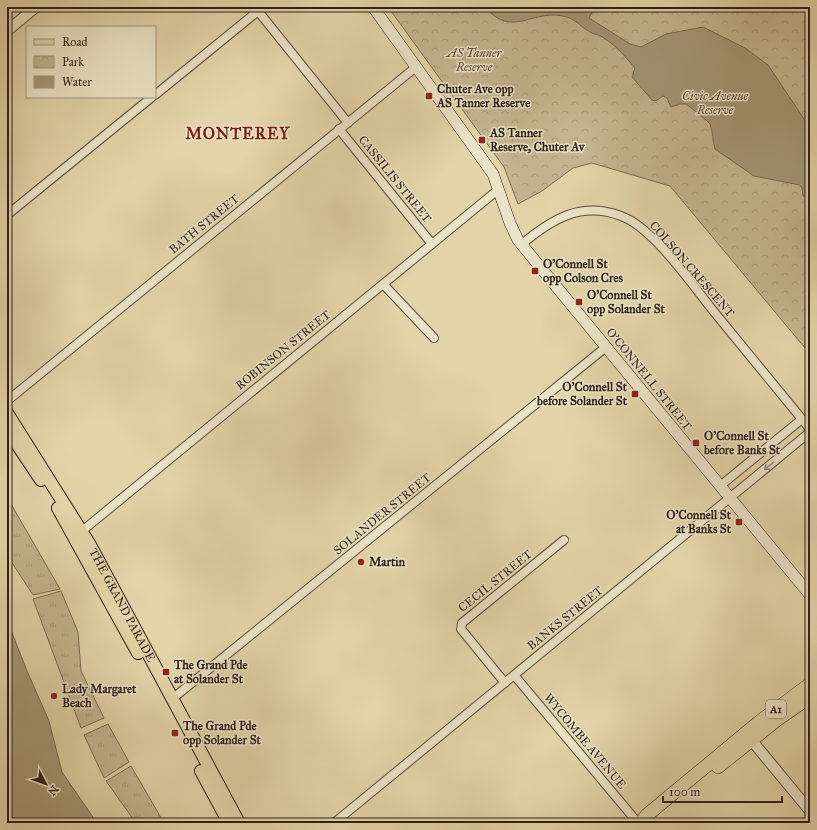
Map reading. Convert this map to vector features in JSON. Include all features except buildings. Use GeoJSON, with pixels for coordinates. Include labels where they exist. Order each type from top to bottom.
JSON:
{"type":"FeatureCollection","features":[{"type":"Feature","properties":{"kind":"highway","name":"A1"},"geometry":{"type":"LineString","coordinates":[[648,823],[810,684]]}},
{"type":"Feature","properties":{"kind":"highway","name":"A1"},"geometry":{"type":"LineString","coordinates":[[641,823],[647,815],[748,736],[810,697]]}},
{"type":"Feature","properties":{"kind":"main road","name":"O'CONNELL STREET"},"geometry":{"type":"LineString","coordinates":[[373,7],[489,168],[499,189],[510,223],[522,244],[810,595]]}},
{"type":"Feature","properties":{"kind":"main road","name":"THE GRAND PARADE"},"geometry":{"type":"LineString","coordinates":[[7,413],[82,531],[239,823]]}},
{"type":"Feature","properties":{"kind":"main road","name":"THE GRAND PARADE"},"geometry":{"type":"LineString","coordinates":[[7,429],[74,534],[229,823]]}},
{"type":"Feature","properties":{"kind":"street"},"geometry":{"type":"LineString","coordinates":[[7,31],[36,7]]}},
{"type":"Feature","properties":{"kind":"street"},"geometry":{"type":"LineString","coordinates":[[156,94],[261,9],[348,122]]}},
{"type":"Feature","properties":{"kind":"street","name":"BATH STREET"},"geometry":{"type":"LineString","coordinates":[[7,400],[416,67]]}},
{"type":"Feature","properties":{"kind":"street"},"geometry":{"type":"LineString","coordinates":[[7,215],[151,98]]}},
{"type":"Feature","properties":{"kind":"street","name":"CASSILIS STREET"},"geometry":{"type":"LineString","coordinates":[[339,129],[432,244]]}},
{"type":"Feature","properties":{"kind":"street","name":"ROBINSON STREET"},"geometry":{"type":"LineString","coordinates":[[82,531],[499,189]]}},
{"type":"Feature","properties":{"kind":"street","name":"COLSON CRESCENT"},"geometry":{"type":"LineString","coordinates":[[522,244],[549,222],[575,212],[602,211],[621,216],[636,223],[674,263],[810,429]]}},
{"type":"Feature","properties":{"kind":"street"},"geometry":{"type":"LineString","coordinates":[[383,284],[434,338]]}},
{"type":"Feature","properties":{"kind":"street","name":"SOLANDER STREET"},"geometry":{"type":"LineString","coordinates":[[172,699],[606,347]]}},
{"type":"Feature","properties":{"kind":"street"},"geometry":{"type":"LineString","coordinates":[[720,486],[802,419]]}},
{"type":"Feature","properties":{"kind":"street","name":"BANKS STREET"},"geometry":{"type":"LineString","coordinates":[[334,823],[810,432]]}},
{"type":"Feature","properties":{"kind":"street","name":"CECIL STREET"},"geometry":{"type":"LineString","coordinates":[[505,683],[461,629],[462,623],[564,540]]}},
{"type":"Feature","properties":{"kind":"street","name":"WYCOMBE AVENUE"},"geometry":{"type":"LineString","coordinates":[[514,675],[638,823]]}},
{"type":"Feature","properties":{"kind":"street"},"geometry":{"type":"LineString","coordinates":[[748,736],[810,811]]}},
{"type":"Feature","properties":{"kind":"green space","name":"Civic Avenue Reserve"},"geometry":{"type":"Polygon","coordinates":[[[388,7],[810,7],[810,354],[670,186],[592,163],[573,168],[542,191],[518,204],[504,167],[388,7]]]}},
{"type":"Feature","properties":{"kind":"green space"},"geometry":{"type":"Polygon","coordinates":[[[7,497],[60,589],[33,595],[7,555],[7,497]]]}},
{"type":"Feature","properties":{"kind":"green space"},"geometry":{"type":"Polygon","coordinates":[[[61,591],[78,632],[81,671],[104,718],[81,728],[33,599],[61,591]]]}},
{"type":"Feature","properties":{"kind":"green space"},"geometry":{"type":"Polygon","coordinates":[[[108,724],[129,762],[104,778],[84,735],[108,724]]]}},
{"type":"Feature","properties":{"kind":"green space"},"geometry":{"type":"Polygon","coordinates":[[[131,766],[164,823],[136,823],[106,781],[131,766]]]}},
{"type":"Feature","properties":{"kind":"water"},"geometry":{"type":"Polygon","coordinates":[[[549,6],[577,11],[584,7],[595,7],[589,18],[630,44],[641,47],[666,34],[703,27],[745,48],[768,65],[810,128],[810,199],[803,196],[800,185],[754,176],[715,149],[710,124],[686,104],[671,107],[667,98],[663,96],[656,101],[652,100],[632,77],[635,68],[618,50],[599,35],[591,33],[567,17],[555,15],[524,21],[505,21],[495,16],[485,7],[549,6]]]}},
{"type":"Feature","properties":{"kind":"water"},"geometry":{"type":"Polygon","coordinates":[[[7,620],[49,721],[62,772],[97,823],[7,823],[7,620]]]}},
{"type":"Feature","properties":{"kind":"place","name":"Chuter Ave opp AS Tanner Reserve"},"geometry":{"type":"Point","coordinates":[429,96]}},
{"type":"Feature","properties":{"kind":"place","name":"AS Tanner Reserve, Chuter Av"},"geometry":{"type":"Point","coordinates":[482,140]}},
{"type":"Feature","properties":{"kind":"place","name":"O'Connell St opp Colson Cres"},"geometry":{"type":"Point","coordinates":[535,271]}},
{"type":"Feature","properties":{"kind":"place","name":"O'Connell St opp Solander St"},"geometry":{"type":"Point","coordinates":[579,302]}},
{"type":"Feature","properties":{"kind":"place","name":"O'Connell St before Solander St"},"geometry":{"type":"Point","coordinates":[635,394]}},
{"type":"Feature","properties":{"kind":"place","name":"O'Connell St before Banks St"},"geometry":{"type":"Point","coordinates":[696,443]}},
{"type":"Feature","properties":{"kind":"place","name":"O'Connell St at Banks St"},"geometry":{"type":"Point","coordinates":[739,522]}},
{"type":"Feature","properties":{"kind":"place","name":"Martin"},"geometry":{"type":"Point","coordinates":[361,562]}},
{"type":"Feature","properties":{"kind":"place","name":"The Grand Pde at Solander St"},"geometry":{"type":"Point","coordinates":[166,672]}},
{"type":"Feature","properties":{"kind":"place","name":"Lady Margaret Beach"},"geometry":{"type":"Point","coordinates":[54,696]}},
{"type":"Feature","properties":{"kind":"place","name":"The Grand Pde opp Solander St"},"geometry":{"type":"Point","coordinates":[175,733]}},
{"type":"Feature","properties":{"kind":"district","name":"MONTEREY"},"geometry":{"type":"Point","coordinates":[238,133]}},
{"type":"Feature","properties":{"kind":"park label","name":"AS Tanner Reserve"},"geometry":{"type":"Point","coordinates":[474,60]}}]}
